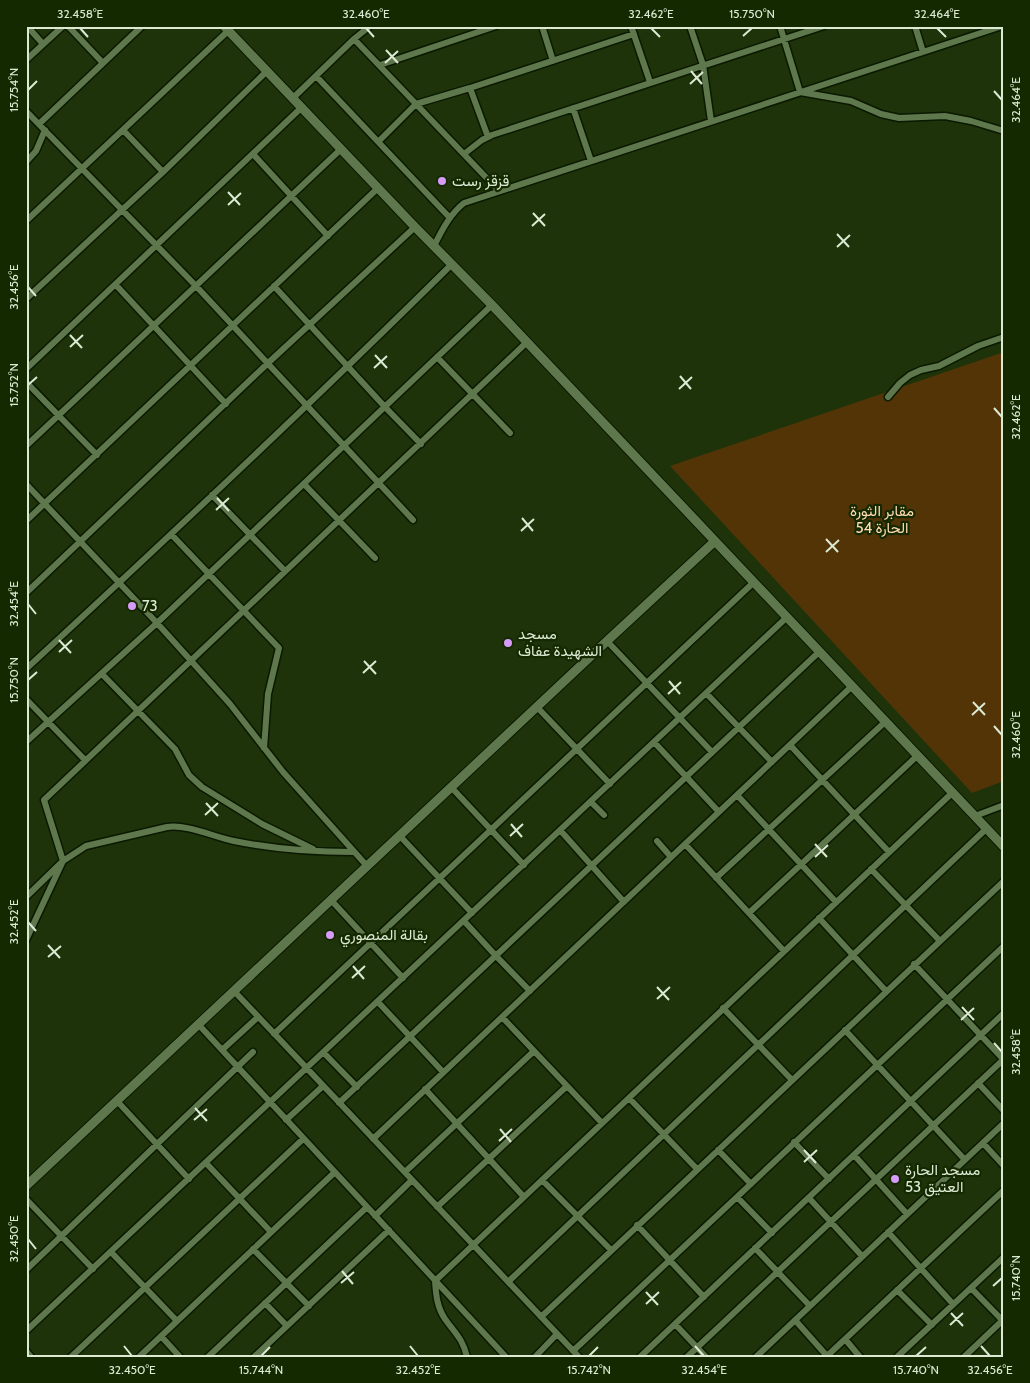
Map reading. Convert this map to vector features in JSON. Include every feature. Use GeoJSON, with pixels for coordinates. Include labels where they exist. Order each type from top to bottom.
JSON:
{"type":"FeatureCollection","features":[{"type":"Feature","properties":{"kind":"main road"},"geometry":{"type":"LineString","coordinates":[[226,29],[492,305],[1004,847]]}},
{"type":"Feature","properties":{"kind":"main road"},"geometry":{"type":"LineString","coordinates":[[26,1186],[715,541]]}},
{"type":"Feature","properties":{"kind":"street"},"geometry":{"type":"LineString","coordinates":[[26,26],[43,44]]}},
{"type":"Feature","properties":{"kind":"street"},"geometry":{"type":"LineString","coordinates":[[26,60],[63,26]]}},
{"type":"Feature","properties":{"kind":"street"},"geometry":{"type":"LineString","coordinates":[[68,26],[103,63]]}},
{"type":"Feature","properties":{"kind":"street"},"geometry":{"type":"LineString","coordinates":[[39,124],[142,26]]}},
{"type":"Feature","properties":{"kind":"street"},"geometry":{"type":"LineString","coordinates":[[293,98],[370,26]]}},
{"type":"Feature","properties":{"kind":"street"},"geometry":{"type":"LineString","coordinates":[[380,65],[496,26]]}},
{"type":"Feature","properties":{"kind":"street"},"geometry":{"type":"LineString","coordinates":[[542,26],[553,62]]}},
{"type":"Feature","properties":{"kind":"street"},"geometry":{"type":"LineString","coordinates":[[631,26],[650,82]]}},
{"type":"Feature","properties":{"kind":"street"},"geometry":{"type":"LineString","coordinates":[[690,26],[703,66],[712,121]]}},
{"type":"Feature","properties":{"kind":"street"},"geometry":{"type":"LineString","coordinates":[[780,26],[800,92]]}},
{"type":"Feature","properties":{"kind":"street"},"geometry":{"type":"LineString","coordinates":[[464,154],[488,137],[824,26]]}},
{"type":"Feature","properties":{"kind":"street"},"geometry":{"type":"LineString","coordinates":[[915,26],[923,52]]}},
{"type":"Feature","properties":{"kind":"street"},"geometry":{"type":"LineString","coordinates":[[434,246],[455,210],[464,203],[1002,26]]}},
{"type":"Feature","properties":{"kind":"street"},"geometry":{"type":"LineString","coordinates":[[26,221],[123,130],[226,29]]}},
{"type":"Feature","properties":{"kind":"street"},"geometry":{"type":"LineString","coordinates":[[378,142],[416,104],[553,62],[634,34]]}},
{"type":"Feature","properties":{"kind":"street"},"geometry":{"type":"LineString","coordinates":[[354,39],[499,191]]}},
{"type":"Feature","properties":{"kind":"street"},"geometry":{"type":"LineString","coordinates":[[26,299],[163,172],[267,71]]}},
{"type":"Feature","properties":{"kind":"street"},"geometry":{"type":"LineString","coordinates":[[316,76],[450,218]]}},
{"type":"Feature","properties":{"kind":"street"},"geometry":{"type":"LineString","coordinates":[[470,88],[488,137]]}},
{"type":"Feature","properties":{"kind":"street"},"geometry":{"type":"LineString","coordinates":[[800,92],[852,101],[881,114],[899,118],[945,116],[971,121],[1004,131]]}},
{"type":"Feature","properties":{"kind":"street"},"geometry":{"type":"LineString","coordinates":[[26,369],[302,107]]}},
{"type":"Feature","properties":{"kind":"street"},"geometry":{"type":"LineString","coordinates":[[573,108],[591,161]]}},
{"type":"Feature","properties":{"kind":"street"},"geometry":{"type":"LineString","coordinates":[[26,111],[196,286],[413,520]]}},
{"type":"Feature","properties":{"kind":"street"},"geometry":{"type":"LineString","coordinates":[[26,162],[36,151],[45,130]]}},
{"type":"Feature","properties":{"kind":"street"},"geometry":{"type":"LineString","coordinates":[[123,130],[163,172]]}},
{"type":"Feature","properties":{"kind":"street"},"geometry":{"type":"LineString","coordinates":[[26,446],[341,149]]}},
{"type":"Feature","properties":{"kind":"street"},"geometry":{"type":"LineString","coordinates":[[253,154],[328,236]]}},
{"type":"Feature","properties":{"kind":"street"},"geometry":{"type":"LineString","coordinates":[[26,521],[378,188]]}},
{"type":"Feature","properties":{"kind":"street"},"geometry":{"type":"LineString","coordinates":[[26,593],[267,364],[415,227]]}},
{"type":"Feature","properties":{"kind":"street"},"geometry":{"type":"LineString","coordinates":[[26,669],[120,584],[348,367],[452,264]]}},
{"type":"Feature","properties":{"kind":"street"},"geometry":{"type":"LineString","coordinates":[[116,285],[226,404]]}},
{"type":"Feature","properties":{"kind":"street"},"geometry":{"type":"LineString","coordinates":[[274,286],[309,326],[421,444]]}},
{"type":"Feature","properties":{"kind":"street"},"geometry":{"type":"LineString","coordinates":[[26,742],[102,674],[492,305]]}},
{"type":"Feature","properties":{"kind":"street"},"geometry":{"type":"LineString","coordinates":[[888,397],[910,375],[921,370],[939,366],[978,346],[1004,337]]}},
{"type":"Feature","properties":{"kind":"street"},"geometry":{"type":"LineString","coordinates":[[26,940],[63,861],[44,800],[527,342]]}},
{"type":"Feature","properties":{"kind":"street"},"geometry":{"type":"LineString","coordinates":[[437,357],[510,433]]}},
{"type":"Feature","properties":{"kind":"street"},"geometry":{"type":"LineString","coordinates":[[26,382],[97,455]]}},
{"type":"Feature","properties":{"kind":"street"},"geometry":{"type":"LineString","coordinates":[[26,484],[192,661],[230,704],[264,748],[367,866]]}},
{"type":"Feature","properties":{"kind":"street"},"geometry":{"type":"LineString","coordinates":[[304,484],[375,558]]}},
{"type":"Feature","properties":{"kind":"street"},"geometry":{"type":"LineString","coordinates":[[212,495],[285,571]]}},
{"type":"Feature","properties":{"kind":"street"},"geometry":{"type":"LineString","coordinates":[[171,534],[279,648],[268,694],[264,748]]}},
{"type":"Feature","properties":{"kind":"street"},"geometry":{"type":"LineString","coordinates":[[274,1034],[754,582]]}},
{"type":"Feature","properties":{"kind":"street"},"geometry":{"type":"LineString","coordinates":[[26,1331],[786,618]]}},
{"type":"Feature","properties":{"kind":"street"},"geometry":{"type":"LineString","coordinates":[[607,641],[712,752]]}},
{"type":"Feature","properties":{"kind":"street"},"geometry":{"type":"LineString","coordinates":[[339,1103],[819,652]]}},
{"type":"Feature","properties":{"kind":"street"},"geometry":{"type":"LineString","coordinates":[[102,674],[175,750],[189,775],[202,787],[262,824],[316,851]]}},
{"type":"Feature","properties":{"kind":"street"},"geometry":{"type":"LineString","coordinates":[[373,1138],[851,687]]}},
{"type":"Feature","properties":{"kind":"street"},"geometry":{"type":"LineString","coordinates":[[706,693],[772,762]]}},
{"type":"Feature","properties":{"kind":"street"},"geometry":{"type":"LineString","coordinates":[[26,699],[85,760]]}},
{"type":"Feature","properties":{"kind":"street"},"geometry":{"type":"LineString","coordinates":[[537,707],[610,784]]}},
{"type":"Feature","properties":{"kind":"street"},"geometry":{"type":"LineString","coordinates":[[716,878],[885,722]]}},
{"type":"Feature","properties":{"kind":"street"},"geometry":{"type":"LineString","coordinates":[[654,742],[719,812]]}},
{"type":"Feature","properties":{"kind":"street"},"geometry":{"type":"LineString","coordinates":[[790,745],[889,852]]}},
{"type":"Feature","properties":{"kind":"street"},"geometry":{"type":"LineString","coordinates":[[749,913],[917,756]]}},
{"type":"Feature","properties":{"kind":"street"},"geometry":{"type":"LineString","coordinates":[[451,787],[524,865]]}},
{"type":"Feature","properties":{"kind":"street"},"geometry":{"type":"LineString","coordinates":[[467,1357],[463,1342],[439,1308],[436,1295],[436,1281],[952,792]]}},
{"type":"Feature","properties":{"kind":"street"},"geometry":{"type":"LineString","coordinates":[[737,795],[836,902]]}},
{"type":"Feature","properties":{"kind":"street"},"geometry":{"type":"LineString","coordinates":[[591,802],[604,815]]}},
{"type":"Feature","properties":{"kind":"street"},"geometry":{"type":"LineString","coordinates":[[974,816],[1004,805]]}},
{"type":"Feature","properties":{"kind":"street"},"geometry":{"type":"LineString","coordinates":[[26,897],[63,861],[86,846],[173,826],[235,841],[275,847],[353,852]]}},
{"type":"Feature","properties":{"kind":"street"},"geometry":{"type":"LineString","coordinates":[[508,1282],[986,829]]}},
{"type":"Feature","properties":{"kind":"street"},"geometry":{"type":"LineString","coordinates":[[560,830],[624,902]]}},
{"type":"Feature","properties":{"kind":"street"},"geometry":{"type":"LineString","coordinates":[[399,836],[472,913]]}},
{"type":"Feature","properties":{"kind":"street"},"geometry":{"type":"LineString","coordinates":[[657,841],[671,857]]}},
{"type":"Feature","properties":{"kind":"street"},"geometry":{"type":"LineString","coordinates":[[685,844],[784,951]]}},
{"type":"Feature","properties":{"kind":"street"},"geometry":{"type":"LineString","coordinates":[[871,868],[940,941]]}},
{"type":"Feature","properties":{"kind":"street"},"geometry":{"type":"LineString","coordinates":[[541,1316],[1004,881]]}},
{"type":"Feature","properties":{"kind":"street"},"geometry":{"type":"LineString","coordinates":[[331,900],[403,978]]}},
{"type":"Feature","properties":{"kind":"street"},"geometry":{"type":"LineString","coordinates":[[819,918],[886,991]]}},
{"type":"Feature","properties":{"kind":"street"},"geometry":{"type":"LineString","coordinates":[[464,921],[530,991]]}},
{"type":"Feature","properties":{"kind":"street"},"geometry":{"type":"LineString","coordinates":[[573,1351],[1004,946]]}},
{"type":"Feature","properties":{"kind":"street"},"geometry":{"type":"LineString","coordinates":[[688,1357],[1003,1059],[914,964]]}},
{"type":"Feature","properties":{"kind":"street"},"geometry":{"type":"LineString","coordinates":[[234,991],[579,1357]]}},
{"type":"Feature","properties":{"kind":"street"},"geometry":{"type":"LineString","coordinates":[[378,1002],[443,1072]]}},
{"type":"Feature","properties":{"kind":"street"},"geometry":{"type":"LineString","coordinates":[[723,1008],[792,1080]]}},
{"type":"Feature","properties":{"kind":"street"},"geometry":{"type":"LineString","coordinates":[[640,1357],[1004,1013]]}},
{"type":"Feature","properties":{"kind":"street"},"geometry":{"type":"LineString","coordinates":[[222,1050],[258,1017]]}},
{"type":"Feature","properties":{"kind":"street"},"geometry":{"type":"LineString","coordinates":[[502,1017],[602,1123]]}},
{"type":"Feature","properties":{"kind":"street"},"geometry":{"type":"LineString","coordinates":[[198,1024],[506,1357]]}},
{"type":"Feature","properties":{"kind":"street"},"geometry":{"type":"LineString","coordinates":[[845,1030],[965,1160]]}},
{"type":"Feature","properties":{"kind":"street"},"geometry":{"type":"LineString","coordinates":[[405,1172],[534,1051]]}},
{"type":"Feature","properties":{"kind":"street"},"geometry":{"type":"LineString","coordinates":[[26,1270],[253,1052]]}},
{"type":"Feature","properties":{"kind":"street"},"geometry":{"type":"LineString","coordinates":[[324,1053],[357,1087]]}},
{"type":"Feature","properties":{"kind":"street"},"geometry":{"type":"LineString","coordinates":[[978,1083],[1004,1111]]}},
{"type":"Feature","properties":{"kind":"street"},"geometry":{"type":"LineString","coordinates":[[286,1120],[323,1086]]}},
{"type":"Feature","properties":{"kind":"street"},"geometry":{"type":"LineString","coordinates":[[437,1207],[567,1086]]}},
{"type":"Feature","properties":{"kind":"street"},"geometry":{"type":"LineString","coordinates":[[425,1089],[524,1197]]}},
{"type":"Feature","properties":{"kind":"street"},"geometry":{"type":"LineString","coordinates":[[629,1098],[697,1169]]}},
{"type":"Feature","properties":{"kind":"street"},"geometry":{"type":"LineString","coordinates":[[117,1101],[189,1179]]}},
{"type":"Feature","properties":{"kind":"street"},"geometry":{"type":"LineString","coordinates":[[756,1357],[1004,1123]]}},
{"type":"Feature","properties":{"kind":"street"},"geometry":{"type":"LineString","coordinates":[[71,1357],[303,1139]]}},
{"type":"Feature","properties":{"kind":"street"},"geometry":{"type":"LineString","coordinates":[[794,1142],[829,1179]]}},
{"type":"Feature","properties":{"kind":"street"},"geometry":{"type":"LineString","coordinates":[[983,1143],[1004,1166]]}},
{"type":"Feature","properties":{"kind":"street"},"geometry":{"type":"LineString","coordinates":[[718,1150],[751,1184]]}},
{"type":"Feature","properties":{"kind":"street"},"geometry":{"type":"LineString","coordinates":[[854,1155],[908,1214]]}},
{"type":"Feature","properties":{"kind":"street"},"geometry":{"type":"LineString","coordinates":[[206,1163],[271,1232]]}},
{"type":"Feature","properties":{"kind":"street"},"geometry":{"type":"LineString","coordinates":[[139,1357],[335,1172]]}},
{"type":"Feature","properties":{"kind":"street"},"geometry":{"type":"LineString","coordinates":[[375,1216],[412,1180]]}},
{"type":"Feature","properties":{"kind":"street"},"geometry":{"type":"LineString","coordinates":[[542,1180],[611,1250]]}},
{"type":"Feature","properties":{"kind":"street"},"geometry":{"type":"LineString","coordinates":[[794,1320],[827,1356],[1004,1190]]}},
{"type":"Feature","properties":{"kind":"street"},"geometry":{"type":"LineString","coordinates":[[737,1197],[772,1233]]}},
{"type":"Feature","properties":{"kind":"street"},"geometry":{"type":"LineString","coordinates":[[809,1198],[862,1256]]}},
{"type":"Feature","properties":{"kind":"street"},"geometry":{"type":"LineString","coordinates":[[26,1199],[93,1269]]}},
{"type":"Feature","properties":{"kind":"street"},"geometry":{"type":"LineString","coordinates":[[208,1357],[367,1207]]}},
{"type":"Feature","properties":{"kind":"street"},"geometry":{"type":"LineString","coordinates":[[638,1225],[704,1297]]}},
{"type":"Feature","properties":{"kind":"street"},"geometry":{"type":"LineString","coordinates":[[254,1357],[389,1230]]}},
{"type":"Feature","properties":{"kind":"street"},"geometry":{"type":"LineString","coordinates":[[888,1232],[953,1304]]}},
{"type":"Feature","properties":{"kind":"street"},"geometry":{"type":"LineString","coordinates":[[756,1248],[810,1306]]}},
{"type":"Feature","properties":{"kind":"street"},"geometry":{"type":"LineString","coordinates":[[253,1249],[309,1306]]}},
{"type":"Feature","properties":{"kind":"street"},"geometry":{"type":"LineString","coordinates":[[112,1252],[177,1321]]}},
{"type":"Feature","properties":{"kind":"street"},"geometry":{"type":"LineString","coordinates":[[898,1357],[1004,1257]]}},
{"type":"Feature","properties":{"kind":"street"},"geometry":{"type":"LineString","coordinates":[[964,1357],[1003,1320],[971,1288]]}},
{"type":"Feature","properties":{"kind":"street"},"geometry":{"type":"LineString","coordinates":[[898,1290],[932,1324]]}},
{"type":"Feature","properties":{"kind":"street"},"geometry":{"type":"LineString","coordinates":[[265,1303],[287,1326]]}},
{"type":"Feature","properties":{"kind":"street"},"geometry":{"type":"LineString","coordinates":[[26,1318],[33,1325]]}},
{"type":"Feature","properties":{"kind":"street"},"geometry":{"type":"LineString","coordinates":[[675,1324],[706,1357]]}},
{"type":"Feature","properties":{"kind":"street"},"geometry":{"type":"LineString","coordinates":[[535,1357],[557,1334]]}},
{"type":"Feature","properties":{"kind":"street"},"geometry":{"type":"LineString","coordinates":[[160,1336],[180,1357]]}},
{"type":"Feature","properties":{"kind":"street"},"geometry":{"type":"LineString","coordinates":[[845,1339],[860,1357]]}},
{"type":"Feature","properties":{"kind":"street"},"geometry":{"type":"LineString","coordinates":[[26,1351],[32,1357]]}},
{"type":"Feature","properties":{"kind":"green space","name":"مقابر الثورة الحارة 54"},"geometry":{"type":"Polygon","coordinates":[[[1004,352],[1004,781],[972,793],[670,466],[1004,352]]]}},
{"type":"Feature","properties":{"kind":"place","name":"قزقز رست"},"geometry":{"type":"Point","coordinates":[442,181]}},
{"type":"Feature","properties":{"kind":"place","name":"73"},"geometry":{"type":"Point","coordinates":[132,606]}},
{"type":"Feature","properties":{"kind":"place","name":"مسجد الشهيدة عفاف"},"geometry":{"type":"Point","coordinates":[508,643]}},
{"type":"Feature","properties":{"kind":"place","name":"بقالة المنصوري"},"geometry":{"type":"Point","coordinates":[330,935]}},
{"type":"Feature","properties":{"kind":"place","name":"مسجد الحارة 53 العتيق"},"geometry":{"type":"Point","coordinates":[895,1179]}}]}
